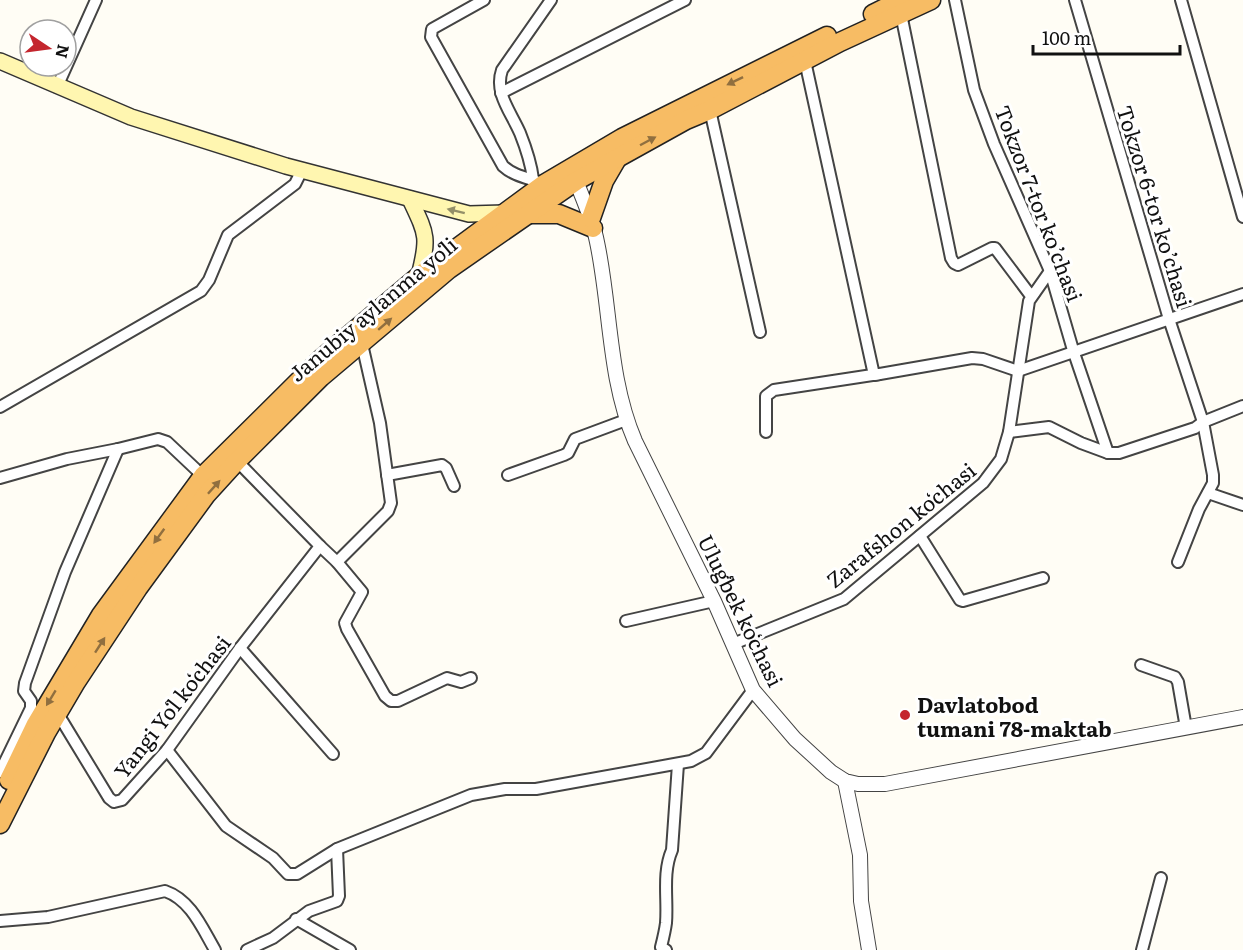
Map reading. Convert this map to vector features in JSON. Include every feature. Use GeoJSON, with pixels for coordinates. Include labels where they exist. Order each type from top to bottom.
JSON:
{"type":"FeatureCollection","features":[{"type":"Feature","properties":{"kind":"highway","name":"Janubiy aylanma yoʻli"},"geometry":{"type":"LineString","coordinates":[[0,798],[36,724],[101,615],[203,476],[321,360],[419,276],[504,213],[539,182],[622,138],[901,7],[931,0]]}},
{"type":"Feature","properties":{"kind":"highway","name":"Janubiy aylanma yoʻli"},"geometry":{"type":"LineString","coordinates":[[0,824],[46,733],[76,682],[138,588],[206,495],[321,377],[449,269],[576,181],[687,120],[805,61],[901,7]]}},
{"type":"Feature","properties":{"kind":"highway"},"geometry":{"type":"LineString","coordinates":[[526,214],[560,214],[592,223],[604,181],[619,156]]}},
{"type":"Feature","properties":{"kind":"main road"},"geometry":{"type":"LineString","coordinates":[[0,62],[131,117],[303,170],[469,214],[504,213]]}},
{"type":"Feature","properties":{"kind":"main road"},"geometry":{"type":"LineString","coordinates":[[410,199],[425,231],[425,253],[419,276]]}},
{"type":"Feature","properties":{"kind":"street"},"geometry":{"type":"LineString","coordinates":[[57,87],[96,0]]}},
{"type":"Feature","properties":{"kind":"street"},"geometry":{"type":"LineString","coordinates":[[484,0],[432,29],[432,38],[503,166],[519,177],[539,182]]}},
{"type":"Feature","properties":{"kind":"street"},"geometry":{"type":"LineString","coordinates":[[539,182],[501,93],[498,80],[502,70],[551,0]]}},
{"type":"Feature","properties":{"kind":"street"},"geometry":{"type":"LineString","coordinates":[[501,93],[685,0]]}},
{"type":"Feature","properties":{"kind":"street","name":"Tokzor 7-tor koʼchasi"},"geometry":{"type":"LineString","coordinates":[[955,0],[974,90],[994,144],[1050,271],[1073,350],[1108,453]]}},
{"type":"Feature","properties":{"kind":"street","name":"Tokzor 6-tor koʼchasi"},"geometry":{"type":"LineString","coordinates":[[1075,0],[1169,319],[1203,422],[1213,475],[1213,483],[1208,493]]}},
{"type":"Feature","properties":{"kind":"street"},"geometry":{"type":"LineString","coordinates":[[1181,0],[1243,218]]}},
{"type":"Feature","properties":{"kind":"street"},"geometry":{"type":"LineString","coordinates":[[901,7],[951,258],[958,265],[995,248],[1031,296],[1050,271]]}},
{"type":"Feature","properties":{"kind":"street"},"geometry":{"type":"LineString","coordinates":[[805,61],[874,375]]}},
{"type":"Feature","properties":{"kind":"street"},"geometry":{"type":"LineString","coordinates":[[710,110],[760,332]]}},
{"type":"Feature","properties":{"kind":"street"},"geometry":{"type":"LineString","coordinates":[[0,407],[201,291],[209,280],[228,235],[295,184],[303,170]]}},
{"type":"Feature","properties":{"kind":"street","name":"Ulugʻbek koʻchasi"},"geometry":{"type":"LineString","coordinates":[[576,181],[592,223],[599,253],[615,374],[626,420],[714,601],[753,690],[795,739],[825,767],[845,781],[873,785],[897,783],[1243,717]]}},
{"type":"Feature","properties":{"kind":"street"},"geometry":{"type":"LineString","coordinates":[[766,432],[766,396],[774,390],[972,358],[983,359],[1018,371],[1073,350],[1243,294]]}},
{"type":"Feature","properties":{"kind":"street","name":"Zarafshon koʻchasi"},"geometry":{"type":"LineString","coordinates":[[733,644],[844,599],[983,483],[993,472],[1001,459],[1009,432],[1031,296]]}},
{"type":"Feature","properties":{"kind":"street"},"geometry":{"type":"LineString","coordinates":[[337,562],[391,507],[380,423],[362,344]]}},
{"type":"Feature","properties":{"kind":"street"},"geometry":{"type":"LineString","coordinates":[[1009,432],[1048,427],[1108,453],[1119,453],[1195,428],[1203,422],[1243,406]]}},
{"type":"Feature","properties":{"kind":"street"},"geometry":{"type":"LineString","coordinates":[[508,475],[564,455],[568,453],[575,439],[626,420]]}},
{"type":"Feature","properties":{"kind":"street"},"geometry":{"type":"LineString","coordinates":[[0,478],[67,459],[162,439],[203,476]]}},
{"type":"Feature","properties":{"kind":"street"},"geometry":{"type":"LineString","coordinates":[[0,772],[31,708],[31,701],[24,691],[25,683],[65,572],[118,449]]}},
{"type":"Feature","properties":{"kind":"street"},"geometry":{"type":"LineString","coordinates":[[237,461],[337,562],[362,592],[347,616],[346,629],[385,696],[391,701],[398,702],[447,678],[461,682],[471,678]]}},
{"type":"Feature","properties":{"kind":"street"},"geometry":{"type":"LineString","coordinates":[[387,475],[442,465],[447,468],[454,486]]}},
{"type":"Feature","properties":{"kind":"street"},"geometry":{"type":"LineString","coordinates":[[1178,562],[1199,509],[1208,493],[1243,505]]}},
{"type":"Feature","properties":{"kind":"street"},"geometry":{"type":"LineString","coordinates":[[920,536],[963,602],[1043,578]]}},
{"type":"Feature","properties":{"kind":"street","name":"Yangi Yoʻl koʻchasi"},"geometry":{"type":"LineString","coordinates":[[58,714],[109,798],[114,802],[122,800],[167,750],[240,648],[320,546]]}},
{"type":"Feature","properties":{"kind":"street"},"geometry":{"type":"LineString","coordinates":[[626,621],[714,601]]}},
{"type":"Feature","properties":{"kind":"street"},"geometry":{"type":"LineString","coordinates":[[240,648],[333,754]]}},
{"type":"Feature","properties":{"kind":"street"},"geometry":{"type":"LineString","coordinates":[[1141,665],[1175,677],[1178,682],[1186,728]]}},
{"type":"Feature","properties":{"kind":"street"},"geometry":{"type":"LineString","coordinates":[[167,750],[226,826],[273,858],[288,874],[297,874],[337,849],[479,793],[505,789],[537,789],[691,761],[706,753],[753,690]]}},
{"type":"Feature","properties":{"kind":"street"},"geometry":{"type":"LineString","coordinates":[[666,950],[661,947],[666,924],[666,885],[668,860],[672,850],[678,764]]}},
{"type":"Feature","properties":{"kind":"street"},"geometry":{"type":"LineString","coordinates":[[845,781],[860,855],[861,901],[869,950]]}},
{"type":"Feature","properties":{"kind":"street"},"geometry":{"type":"LineString","coordinates":[[248,950],[273,938],[309,911],[337,902],[339,896],[337,849]]}},
{"type":"Feature","properties":{"kind":"street"},"geometry":{"type":"LineString","coordinates":[[1142,950],[1161,878]]}},
{"type":"Feature","properties":{"kind":"street"},"geometry":{"type":"LineString","coordinates":[[0,921],[48,917],[165,891],[174,894],[194,913],[215,950]]}},
{"type":"Feature","properties":{"kind":"street"},"geometry":{"type":"LineString","coordinates":[[296,919],[350,950]]}},
{"type":"Feature","properties":{"kind":"street"},"geometry":{"type":"LineString","coordinates":[[269,950],[273,938]]}},
{"type":"Feature","properties":{"kind":"place","name":"Davlatobod tumani 78-maktab"},"geometry":{"type":"Point","coordinates":[905,715]}}]}
